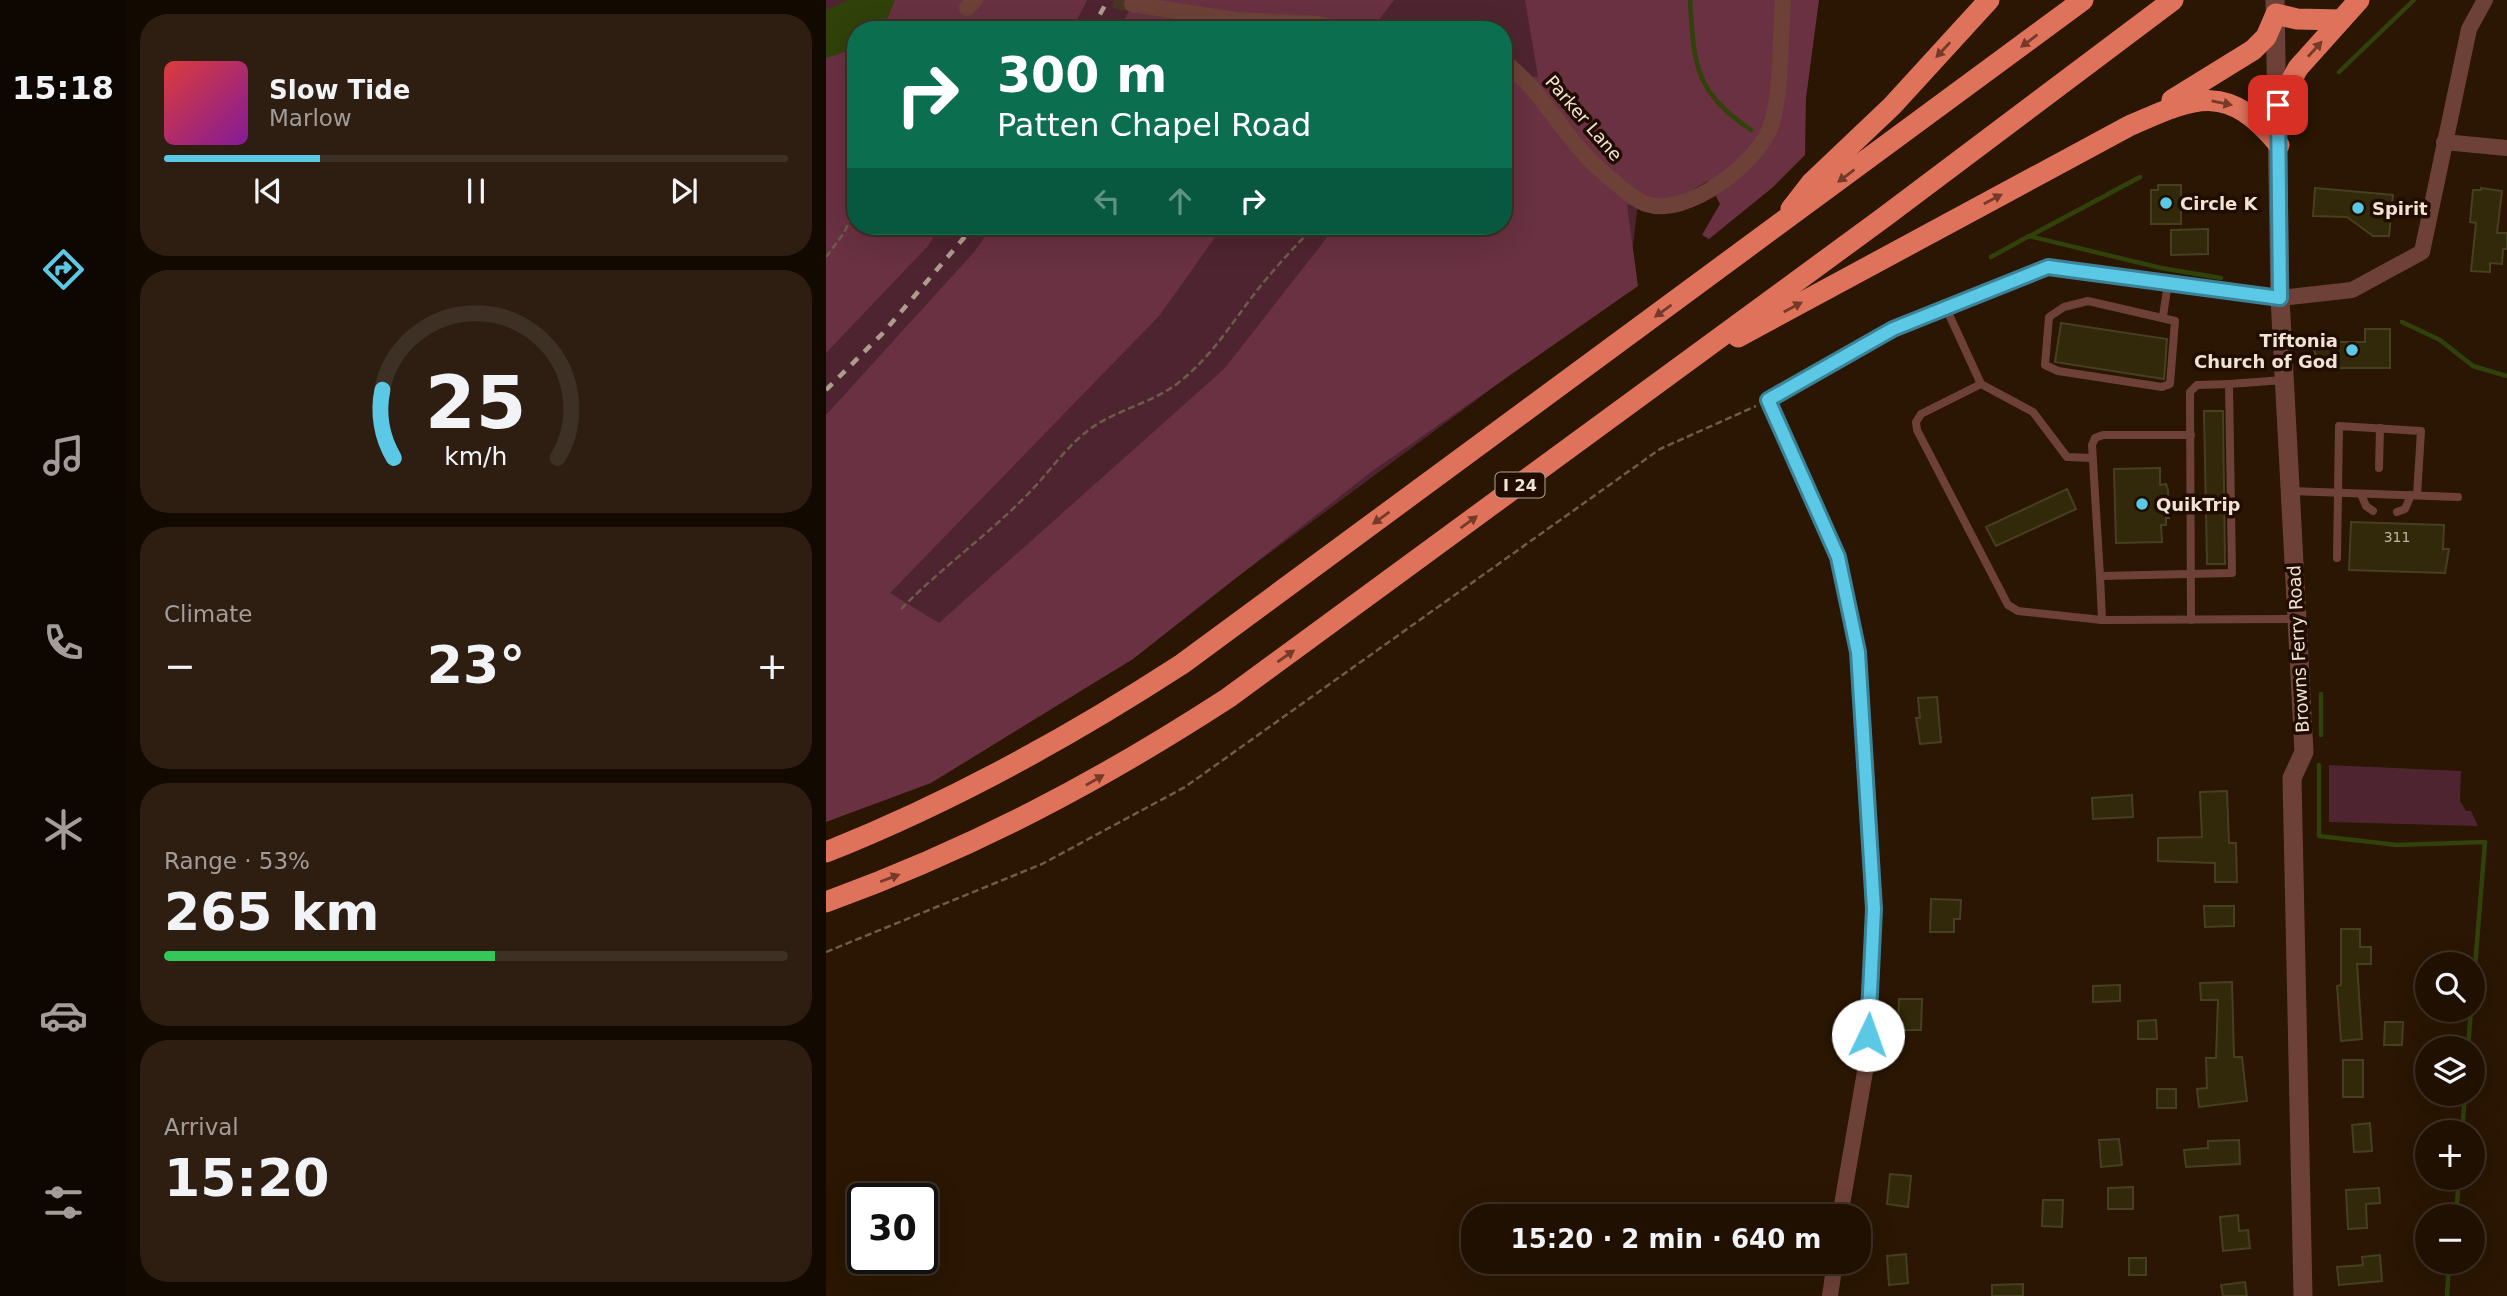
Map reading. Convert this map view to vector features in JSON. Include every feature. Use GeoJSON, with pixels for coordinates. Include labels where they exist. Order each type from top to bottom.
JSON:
{"type":"FeatureCollection","features":[{"type":"Feature","properties":{"kind":"highway"},"geometry":{"type":"LineString","coordinates":[[1773,231],[1812,183],[1892,106],[1989,0]]}},
{"type":"Feature","properties":{"kind":"highway"},"geometry":{"type":"LineString","coordinates":[[826,852],[890,827],[1032,757],[1182,664],[2084,0]]}},
{"type":"Feature","properties":{"kind":"highway","name":"I 24"},"geometry":{"type":"LineString","coordinates":[[826,902],[970,845],[1040,811],[1161,741],[1310,639],[2173,0]]}},
{"type":"Feature","properties":{"kind":"highway"},"geometry":{"type":"LineString","coordinates":[[2278,105],[2298,68],[2359,0]]}},
{"type":"Feature","properties":{"kind":"highway"},"geometry":{"type":"LineString","coordinates":[[1669,375],[2129,126],[2253,50],[2266,37],[2276,7],[2297,19],[2341,20]]}},
{"type":"Feature","properties":{"kind":"highway"},"geometry":{"type":"LineString","coordinates":[[2129,126],[2197,100],[2223,101],[2259,121],[2279,145]]}},
{"type":"Feature","properties":{"kind":"street","name":"Parker Lane"},"geometry":{"type":"LineString","coordinates":[[1512,68],[1521,74],[1600,170],[1645,204],[1677,206],[1708,191],[1751,157],[1772,124],[1783,0]]}},
{"type":"Feature","properties":{"kind":"street"},"geometry":{"type":"LineString","coordinates":[[1842,1204],[1867,1060],[1874,909],[1858,652],[1838,557],[1768,400],[1893,329],[2048,267],[2280,298],[2352,290],[2421,252],[2469,29],[2486,0]]}},
{"type":"Feature","properties":{"kind":"street"},"geometry":{"type":"LineString","coordinates":[[1132,4],[1257,21]]}},
{"type":"Feature","properties":{"kind":"street","name":"Browns Ferry Road"},"geometry":{"type":"LineString","coordinates":[[2276,7],[2280,298],[2304,752],[2292,778],[2303,1296]]}},
{"type":"Feature","properties":{"kind":"street"},"geometry":{"type":"LineString","coordinates":[[2444,142],[2507,148]]}},
{"type":"Feature","properties":{"kind":"street"},"geometry":{"type":"LineString","coordinates":[[1830,1296],[1833,1274]]}},
{"type":"Feature","properties":{"kind":"lane"},"geometry":{"type":"LineString","coordinates":[[2163,316],[2168,283]]}},
{"type":"Feature","properties":{"kind":"lane"},"geometry":{"type":"LineString","coordinates":[[2088,301],[2163,316],[2175,321],[2176,329],[2170,384],[2162,387],[2057,371],[2046,365],[2049,317],[2064,307],[2088,301]]}},
{"type":"Feature","properties":{"kind":"lane"},"geometry":{"type":"LineString","coordinates":[[1946,308],[1981,384],[2033,412],[2067,457],[2092,458]]}},
{"type":"Feature","properties":{"kind":"lane"},"geometry":{"type":"LineString","coordinates":[[2191,620],[2191,387],[2284,380]]}},
{"type":"Feature","properties":{"kind":"lane"},"geometry":{"type":"LineString","coordinates":[[1981,384],[1921,414],[1916,422],[1917,430],[2008,605],[2018,611],[2102,620],[2297,619]]}},
{"type":"Feature","properties":{"kind":"lane"},"geometry":{"type":"LineString","coordinates":[[2100,576],[2227,575],[2233,569],[2229,384]]}},
{"type":"Feature","properties":{"kind":"lane"},"geometry":{"type":"LineString","coordinates":[[2337,558],[2339,426],[2421,430],[2414,495],[2405,509],[2397,512]]}},
{"type":"Feature","properties":{"kind":"lane"},"geometry":{"type":"LineString","coordinates":[[2379,468],[2380,428]]}},
{"type":"Feature","properties":{"kind":"lane"},"geometry":{"type":"LineString","coordinates":[[2102,620],[2092,458],[2095,438],[2103,435],[2191,435]]}},
{"type":"Feature","properties":{"kind":"lane"},"geometry":{"type":"LineString","coordinates":[[2290,491],[2458,497]]}},
{"type":"Feature","properties":{"kind":"lane"},"geometry":{"type":"LineString","coordinates":[[2361,494],[2366,506],[2373,511]]}},
{"type":"Feature","properties":{"kind":"path"},"geometry":{"type":"LineString","coordinates":[[826,257],[847,226]]}},
{"type":"Feature","properties":{"kind":"path"},"geometry":{"type":"LineString","coordinates":[[901,609],[940,570],[1020,502],[1065,451],[1090,430],[1182,380],[1218,345],[1255,293],[1307,235]]}},
{"type":"Feature","properties":{"kind":"path"},"geometry":{"type":"LineString","coordinates":[[826,952],[1042,864],[1185,787],[1660,449],[1768,400]]}},
{"type":"Feature","properties":{"kind":"shaded area"},"geometry":{"type":"Polygon","coordinates":[[[826,0],[1714,0],[1640,184],[1629,282],[1521,367],[1129,657],[826,817],[826,0]]]}},
{"type":"Feature","properties":{"kind":"shaded area"},"geometry":{"type":"Polygon","coordinates":[[[848,0],[895,0],[886,21],[847,21],[847,51],[826,58],[826,10],[848,0]]]}},
{"type":"Feature","properties":{"kind":"shaded area"},"geometry":{"type":"Polygon","coordinates":[[[895,0],[1087,0],[1076,21],[886,21],[895,0]]]}},
{"type":"Feature","properties":{"kind":"shaded area"},"geometry":{"type":"Polygon","coordinates":[[[1135,0],[1394,0],[1378,21],[1124,21],[1135,0]]]}},
{"type":"Feature","properties":{"kind":"shaded area"},"geometry":{"type":"Polygon","coordinates":[[[1525,0],[1819,0],[1806,98],[1805,155],[1772,188],[1709,239],[1702,235],[1720,204],[1708,181],[1682,196],[1627,205],[1638,286],[1371,472],[1133,659],[931,783],[826,822],[826,415],[975,251],[986,235],[1217,235],[1160,315],[890,593],[939,623],[1224,369],[1329,235],[1512,235],[1512,75],[1538,77],[1525,0]]]}},
{"type":"Feature","properties":{"kind":"shaded area"},"geometry":{"type":"Polygon","coordinates":[[[847,51],[847,235],[935,235],[927,247],[826,353],[826,58],[847,51]]]}},
{"type":"Feature","properties":{"kind":"shaded area"},"geometry":{"type":"Polygon","coordinates":[[[2329,765],[2461,771],[2460,801],[2466,811],[2471,811],[2478,826],[2329,822],[2329,765]]]}},
{"type":"Feature","properties":{"kind":"building","name":"Circle K"},"geometry":{"type":"Polygon","coordinates":[[[2158,185],[2181,185],[2181,224],[2151,224],[2151,190],[2158,190],[2158,185]]]}},
{"type":"Feature","properties":{"kind":"building"},"geometry":{"type":"Polygon","coordinates":[[[2315,188],[2393,195],[2389,236],[2373,236],[2347,217],[2313,216],[2315,188]]]}},
{"type":"Feature","properties":{"kind":"building"},"geometry":{"type":"Polygon","coordinates":[[[2481,188],[2502,191],[2497,233],[2507,233],[2507,249],[2503,249],[2502,264],[2490,263],[2490,272],[2471,271],[2476,223],[2470,222],[2473,190],[2481,188]]]}},
{"type":"Feature","properties":{"kind":"building","name":"Circle K"},"geometry":{"type":"Polygon","coordinates":[[[2208,229],[2208,254],[2171,255],[2171,230],[2208,229]]]}},
{"type":"Feature","properties":{"kind":"building"},"geometry":{"type":"Polygon","coordinates":[[[2061,323],[2167,339],[2164,379],[2055,362],[2061,323]]]}},
{"type":"Feature","properties":{"kind":"building","name":"Tiftonia Church of God"},"geometry":{"type":"Polygon","coordinates":[[[2365,329],[2390,329],[2390,368],[2318,368],[2313,342],[2365,342],[2365,329]]]}},
{"type":"Feature","properties":{"kind":"building","name":"QuikTrip"},"geometry":{"type":"Polygon","coordinates":[[[2204,411],[2223,411],[2225,564],[2207,564],[2204,411]]]}},
{"type":"Feature","properties":{"kind":"building","name":"QuikTrip"},"geometry":{"type":"Polygon","coordinates":[[[2160,468],[2160,485],[2166,484],[2168,490],[2169,518],[2166,518],[2166,525],[2161,525],[2162,542],[2116,543],[2114,469],[2160,468]]]}},
{"type":"Feature","properties":{"kind":"building"},"geometry":{"type":"Polygon","coordinates":[[[2067,489],[2076,509],[1996,546],[1986,527],[2067,489]]]}},
{"type":"Feature","properties":{"kind":"building"},"geometry":{"type":"Polygon","coordinates":[[[2351,522],[2444,525],[2443,549],[2449,549],[2445,573],[2349,570],[2351,522]]]}},
{"type":"Feature","properties":{"kind":"building"},"geometry":{"type":"Polygon","coordinates":[[[1937,697],[1941,742],[1920,744],[1916,718],[1920,718],[1918,698],[1937,697]]]}},
{"type":"Feature","properties":{"kind":"building"},"geometry":{"type":"Polygon","coordinates":[[[2227,791],[2229,843],[2236,843],[2237,882],[2215,882],[2215,863],[2158,861],[2158,838],[2202,837],[2200,792],[2227,791]]]}},
{"type":"Feature","properties":{"kind":"building"},"geometry":{"type":"Polygon","coordinates":[[[2132,795],[2133,817],[2093,819],[2092,798],[2132,795]]]}},
{"type":"Feature","properties":{"kind":"building"},"geometry":{"type":"Polygon","coordinates":[[[1931,899],[1961,900],[1960,919],[1954,919],[1954,932],[1930,932],[1931,899]]]}},
{"type":"Feature","properties":{"kind":"building"},"geometry":{"type":"Polygon","coordinates":[[[2204,906],[2234,906],[2234,926],[2205,927],[2204,906]]]}},
{"type":"Feature","properties":{"kind":"building"},"geometry":{"type":"Polygon","coordinates":[[[2341,929],[2360,929],[2360,947],[2371,947],[2371,964],[2357,964],[2362,1039],[2341,1041],[2337,986],[2341,985],[2341,929]]]}},
{"type":"Feature","properties":{"kind":"building"},"geometry":{"type":"Polygon","coordinates":[[[2232,982],[2234,1057],[2242,1057],[2247,1101],[2199,1107],[2197,1089],[2207,1088],[2206,1058],[2216,1058],[2218,1000],[2201,1000],[2200,983],[2232,982]]]}},
{"type":"Feature","properties":{"kind":"building"},"geometry":{"type":"Polygon","coordinates":[[[2120,985],[2120,1001],[2093,1002],[2093,986],[2120,985]]]}},
{"type":"Feature","properties":{"kind":"building"},"geometry":{"type":"Polygon","coordinates":[[[1899,999],[1922,999],[1921,1030],[1898,1030],[1899,999]]]}},
{"type":"Feature","properties":{"kind":"building"},"geometry":{"type":"Polygon","coordinates":[[[2156,1020],[2157,1039],[2138,1039],[2138,1021],[2156,1020]]]}},
{"type":"Feature","properties":{"kind":"building"},"geometry":{"type":"Polygon","coordinates":[[[2385,1022],[2403,1022],[2402,1045],[2384,1045],[2385,1022]]]}},
{"type":"Feature","properties":{"kind":"building"},"geometry":{"type":"Polygon","coordinates":[[[2343,1060],[2363,1060],[2363,1097],[2343,1097],[2343,1060]]]}},
{"type":"Feature","properties":{"kind":"building"},"geometry":{"type":"Polygon","coordinates":[[[2157,1089],[2176,1089],[2176,1108],[2157,1108],[2157,1089]]]}},
{"type":"Feature","properties":{"kind":"building"},"geometry":{"type":"Polygon","coordinates":[[[2370,1123],[2372,1151],[2354,1152],[2352,1125],[2370,1123]]]}},
{"type":"Feature","properties":{"kind":"building"},"geometry":{"type":"Polygon","coordinates":[[[2119,1139],[2122,1165],[2101,1167],[2099,1140],[2119,1139]]]}},
{"type":"Feature","properties":{"kind":"building"},"geometry":{"type":"Polygon","coordinates":[[[2239,1140],[2240,1164],[2186,1167],[2184,1150],[2208,1148],[2208,1141],[2239,1140]]]}},
{"type":"Feature","properties":{"kind":"building"},"geometry":{"type":"Polygon","coordinates":[[[1890,1174],[1911,1176],[1908,1207],[1887,1204],[1890,1174]]]}},
{"type":"Feature","properties":{"kind":"building"},"geometry":{"type":"Polygon","coordinates":[[[2133,1187],[2133,1209],[2108,1209],[2108,1188],[2133,1187]]]}},
{"type":"Feature","properties":{"kind":"building"},"geometry":{"type":"Polygon","coordinates":[[[2379,1188],[2380,1203],[2366,1204],[2367,1228],[2348,1229],[2346,1190],[2379,1188]]]}},
{"type":"Feature","properties":{"kind":"building"},"geometry":{"type":"Polygon","coordinates":[[[2043,1200],[2063,1200],[2062,1227],[2042,1226],[2043,1200]]]}},
{"type":"Feature","properties":{"kind":"building"},"geometry":{"type":"Polygon","coordinates":[[[2238,1215],[2239,1231],[2248,1230],[2250,1248],[2223,1251],[2220,1217],[2238,1215]]]}},
{"type":"Feature","properties":{"kind":"building"},"geometry":{"type":"Polygon","coordinates":[[[1906,1254],[1908,1283],[1889,1285],[1887,1256],[1906,1254]]]}},
{"type":"Feature","properties":{"kind":"building"},"geometry":{"type":"Polygon","coordinates":[[[2380,1255],[2382,1281],[2339,1285],[2337,1267],[2363,1265],[2362,1257],[2380,1255]]]}},
{"type":"Feature","properties":{"kind":"building"},"geometry":{"type":"Polygon","coordinates":[[[2129,1258],[2146,1258],[2146,1275],[2129,1275],[2129,1258]]]}},
{"type":"Feature","properties":{"kind":"building"},"geometry":{"type":"Polygon","coordinates":[[[2245,1282],[2247,1296],[2223,1296],[2221,1285],[2245,1282]]]}},
{"type":"Feature","properties":{"kind":"building"},"geometry":{"type":"Polygon","coordinates":[[[2023,1284],[2023,1296],[1992,1296],[1992,1285],[2023,1284]]]}},
{"type":"Feature","properties":{"kind":"waterway"},"geometry":{"type":"LineString","coordinates":[[1690,0],[1693,42],[1701,75],[1718,102],[1751,130]]}},
{"type":"Feature","properties":{"kind":"waterway"},"geometry":{"type":"LineString","coordinates":[[2339,72],[2414,0]]}},
{"type":"Feature","properties":{"kind":"waterway"},"geometry":{"type":"LineString","coordinates":[[2030,236],[2140,177]]}},
{"type":"Feature","properties":{"kind":"waterway"},"geometry":{"type":"LineString","coordinates":[[1991,257],[2029,236],[2161,268],[2221,278]]}},
{"type":"Feature","properties":{"kind":"waterway"},"geometry":{"type":"LineString","coordinates":[[2402,322],[2440,340],[2473,366],[2507,376]]}},
{"type":"Feature","properties":{"kind":"waterway"},"geometry":{"type":"LineString","coordinates":[[2321,694],[2321,735]]}},
{"type":"Feature","properties":{"kind":"waterway"},"geometry":{"type":"LineString","coordinates":[[2319,765],[2319,836],[2397,845],[2485,842],[2476,952]]}},
{"type":"Feature","properties":{"kind":"waterway"},"geometry":{"type":"LineString","coordinates":[[2469,1036],[2470,1022]]}},
{"type":"Feature","properties":{"kind":"waterway"},"geometry":{"type":"LineString","coordinates":[[2463,1120],[2464,1106]]}},
{"type":"Feature","properties":{"kind":"waterway"},"geometry":{"type":"LineString","coordinates":[[2457,1204],[2458,1190]]}},
{"type":"Feature","properties":{"kind":"waterway"},"geometry":{"type":"LineString","coordinates":[[2447,1296],[2448,1274]]}},
{"type":"Feature","properties":{"kind":"tunnel"},"geometry":{"type":"LineString","coordinates":[[1114,0],[1132,4]]}},
{"type":"Feature","properties":{"kind":"railway"},"geometry":{"type":"LineString","coordinates":[[1096,21],[1108,0]]}},
{"type":"Feature","properties":{"kind":"railway"},"geometry":{"type":"LineString","coordinates":[[826,390],[883,333],[966,235]]}},
{"type":"Feature","properties":{"kind":"place","name":"Circle K"},"geometry":{"type":"Point","coordinates":[2166,203]}},
{"type":"Feature","properties":{"kind":"place","name":"Spirit"},"geometry":{"type":"Point","coordinates":[2358,208]}},
{"type":"Feature","properties":{"kind":"place","name":"Tiftonia Church of God"},"geometry":{"type":"Point","coordinates":[2352,350]}},
{"type":"Feature","properties":{"kind":"place","name":"QuikTrip"},"geometry":{"type":"Point","coordinates":[2142,504]}},
{"type":"Feature","properties":{"kind":"route"},"geometry":{"type":"LineString","coordinates":[[1868,1035],[1874,909],[1858,652],[1838,557],[1768,400],[1893,329],[2048,267],[2280,298],[2278,105]]}}]}
